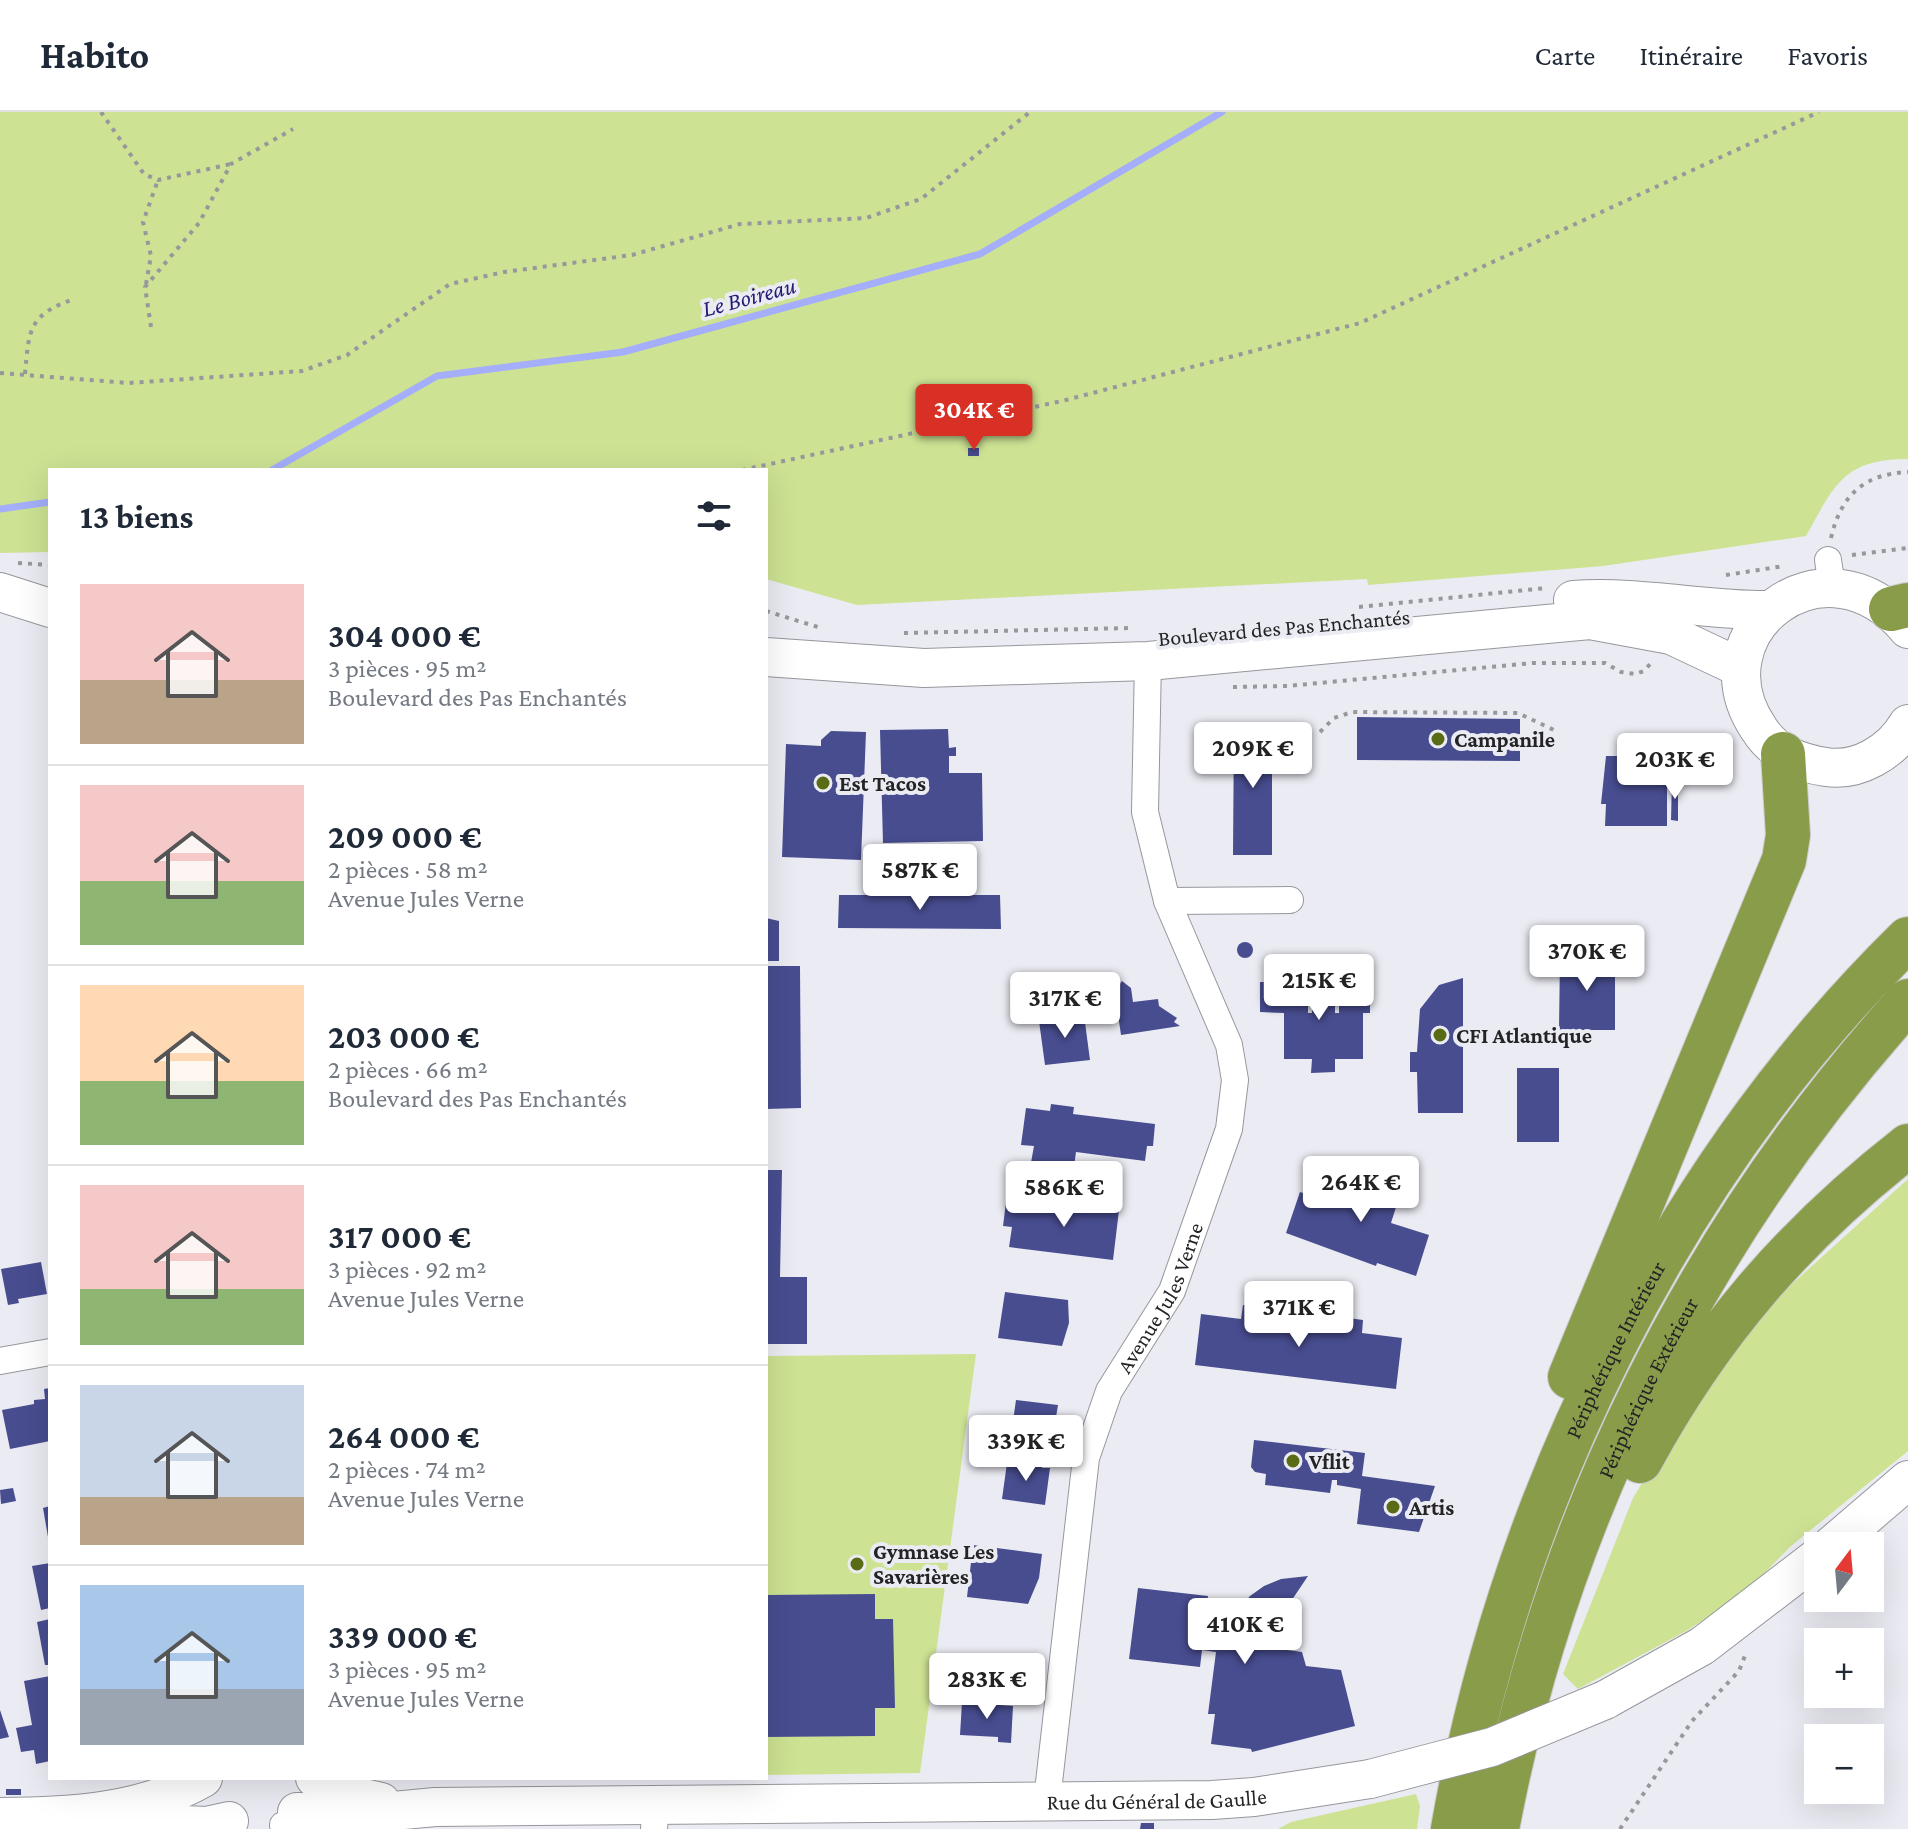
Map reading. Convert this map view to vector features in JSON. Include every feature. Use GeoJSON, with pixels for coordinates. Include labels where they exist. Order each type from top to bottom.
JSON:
{"type":"FeatureCollection","features":[{"type":"Feature","properties":{"kind":"highway"},"geometry":{"type":"LineString","coordinates":[[1510,1595],[1505,1550],[1563,1392],[1784,860],[1788,835],[1783,754]]}},
{"type":"Feature","properties":{"kind":"highway","name":"Périphérique Intérieur"},"geometry":{"type":"LineString","coordinates":[[1453,1829],[1474,1725],[1510,1595],[1583,1411],[1616,1342],[1682,1228],[1790,1072],[1875,971],[1908,939]]}},
{"type":"Feature","properties":{"kind":"highway","name":"Périphérique Extérieur"},"geometry":{"type":"LineString","coordinates":[[1497,1829],[1531,1680],[1557,1597],[1610,1459],[1689,1301],[1775,1167],[1822,1103],[1908,1001]]}},
{"type":"Feature","properties":{"kind":"highway"},"geometry":{"type":"LineString","coordinates":[[1557,1597],[1591,1566],[1616,1505],[1675,1395],[1752,1291],[1845,1195],[1908,1146]]}},
{"type":"Feature","properties":{"kind":"main road"},"geometry":{"type":"LineString","coordinates":[[1902,614],[1830,574],[1771,610],[1757,626],[1741,668],[1742,693],[1750,717],[1764,738],[1783,754],[1806,764],[1831,768],[1894,762],[1908,724]]}},
{"type":"Feature","properties":{"kind":"main road"},"geometry":{"type":"LineString","coordinates":[[4,581],[48,591]]}},
{"type":"Feature","properties":{"kind":"main road"},"geometry":{"type":"LineString","coordinates":[[4,581],[48,607]]}},
{"type":"Feature","properties":{"kind":"main road","name":"Boulevard des Pas Enchantés"},"geometry":{"type":"LineString","coordinates":[[782,657],[925,646],[1185,637],[1591,599],[1634,599],[1730,611],[1771,610]]}},
{"type":"Feature","properties":{"kind":"main road","name":"Boulevard des Pas Enchantés"},"geometry":{"type":"LineString","coordinates":[[782,657],[924,668],[1147,644],[1590,620],[1671,635],[1741,668]]}},
{"type":"Feature","properties":{"kind":"main road"},"geometry":{"type":"LineString","coordinates":[[1847,1532],[1908,1480]]}},
{"type":"Feature","properties":{"kind":"main road","name":"Rue du Général de Gaulle"},"geometry":{"type":"LineString","coordinates":[[319,1780],[355,1796],[435,1807],[655,1817],[1047,1800],[1254,1797],[1370,1779],[1492,1747],[1605,1700],[1702,1646],[1804,1568]]}},
{"type":"Feature","properties":{"kind":"main road"},"geometry":{"type":"LineString","coordinates":[[66,1821],[163,1798],[199,1780]]}},
{"type":"Feature","properties":{"kind":"main road"},"geometry":{"type":"LineString","coordinates":[[211,1780],[213,1801],[234,1826]]}},
{"type":"Feature","properties":{"kind":"main road","name":"Rue du Général de Gaulle"},"geometry":{"type":"LineString","coordinates":[[289,1815],[373,1813],[435,1807]]}},
{"type":"Feature","properties":{"kind":"main road"},"geometry":{"type":"LineString","coordinates":[[0,1817],[234,1826]]}},
{"type":"Feature","properties":{"kind":"street","name":"Avenue Jules Verne"},"geometry":{"type":"LineString","coordinates":[[1047,1800],[1086,1458],[1109,1391],[1172,1291],[1229,1129],[1235,1080],[1229,1045],[1167,901],[1145,812],[1147,644]]}},
{"type":"Feature","properties":{"kind":"street"},"geometry":{"type":"LineString","coordinates":[[1167,901],[1290,900]]}},
{"type":"Feature","properties":{"kind":"street"},"geometry":{"type":"LineString","coordinates":[[0,1361],[48,1352]]}},
{"type":"Feature","properties":{"kind":"path"},"geometry":{"type":"LineString","coordinates":[[101,112],[144,174],[158,180],[231,164],[293,129]]}},
{"type":"Feature","properties":{"kind":"path"},"geometry":{"type":"LineString","coordinates":[[0,373],[128,383],[302,371],[347,355],[450,284],[504,272],[632,255],[740,224],[866,218],[921,199],[1030,112]]}},
{"type":"Feature","properties":{"kind":"path"},"geometry":{"type":"LineString","coordinates":[[751,468],[1062,401],[1360,323],[1819,112]]}},
{"type":"Feature","properties":{"kind":"path"},"geometry":{"type":"LineString","coordinates":[[145,287],[199,223],[231,164]]}},
{"type":"Feature","properties":{"kind":"path"},"geometry":{"type":"LineString","coordinates":[[151,327],[145,287],[151,256],[143,222],[158,180]]}},
{"type":"Feature","properties":{"kind":"path"},"geometry":{"type":"LineString","coordinates":[[25,374],[29,331],[46,308],[74,299]]}},
{"type":"Feature","properties":{"kind":"path"},"geometry":{"type":"LineString","coordinates":[[1830,574],[1834,524],[1848,496],[1874,477],[1908,472]]}},
{"type":"Feature","properties":{"kind":"path"},"geometry":{"type":"LineString","coordinates":[[1723,576],[1830,574],[1908,548]]}},
{"type":"Feature","properties":{"kind":"path"},"geometry":{"type":"LineString","coordinates":[[4,581],[48,566]]}},
{"type":"Feature","properties":{"kind":"path"},"geometry":{"type":"LineString","coordinates":[[1353,608],[1553,587]]}},
{"type":"Feature","properties":{"kind":"path"},"geometry":{"type":"LineString","coordinates":[[768,612],[827,630]]}},
{"type":"Feature","properties":{"kind":"path"},"geometry":{"type":"LineString","coordinates":[[901,633],[1147,644]]}},
{"type":"Feature","properties":{"kind":"path"},"geometry":{"type":"LineString","coordinates":[[1320,732],[1334,718],[1352,712],[1518,713],[1556,731]]}},
{"type":"Feature","properties":{"kind":"path"},"geometry":{"type":"LineString","coordinates":[[1620,1829],[1692,1721],[1739,1671],[1749,1647]]}},
{"type":"Feature","properties":{"kind":"green space"},"geometry":{"type":"Polygon","coordinates":[[[0,112],[1908,112],[1908,459],[1869,464],[1844,478],[1825,502],[1806,536],[1603,566],[1368,585],[1367,579],[857,605],[768,580],[768,468],[48,468],[48,552],[0,553],[0,112]]]}},
{"type":"Feature","properties":{"kind":"green space"},"geometry":{"type":"Polygon","coordinates":[[[1908,1179],[1908,1451],[1808,1532],[1804,1532],[1747,1591],[1688,1630],[1578,1689],[1563,1674],[1633,1498],[1728,1342],[1908,1179]]]}},
{"type":"Feature","properties":{"kind":"green space","name":"Gymnase Les Savarières"},"geometry":{"type":"Polygon","coordinates":[[[976,1354],[920,1773],[768,1775],[768,1356],[976,1354]]]}},
{"type":"Feature","properties":{"kind":"green space"},"geometry":{"type":"Polygon","coordinates":[[[1416,1794],[1420,1806],[1417,1829],[1278,1829],[1291,1822],[1416,1794]]]}},
{"type":"Feature","properties":{"kind":"building"},"geometry":{"type":"Polygon","coordinates":[[[968,448],[979,448],[979,456],[968,456],[968,448]]]}},
{"type":"Feature","properties":{"kind":"building","name":"Campanile"},"geometry":{"type":"Polygon","coordinates":[[[1357,717],[1520,719],[1520,761],[1357,760],[1357,717]]]}},
{"type":"Feature","properties":{"kind":"building"},"geometry":{"type":"Polygon","coordinates":[[[1234,723],[1272,724],[1272,855],[1233,855],[1234,723]]]}},
{"type":"Feature","properties":{"kind":"building"},"geometry":{"type":"Polygon","coordinates":[[[948,729],[949,748],[956,747],[956,756],[949,756],[949,773],[982,773],[983,841],[883,843],[880,730],[948,729]]]}},
{"type":"Feature","properties":{"kind":"building"},"geometry":{"type":"Polygon","coordinates":[[[831,731],[866,732],[861,860],[782,857],[786,744],[821,746],[821,740],[831,731]]]}},
{"type":"Feature","properties":{"kind":"building","name":"Campanile"},"geometry":{"type":"Polygon","coordinates":[[[1606,756],[1667,756],[1667,826],[1605,826],[1606,804],[1601,804],[1606,756]]]}},
{"type":"Feature","properties":{"kind":"building"},"geometry":{"type":"Polygon","coordinates":[[[1672,780],[1678,780],[1678,821],[1671,820],[1672,780]]]}},
{"type":"Feature","properties":{"kind":"building"},"geometry":{"type":"Polygon","coordinates":[[[839,895],[1000,895],[1001,929],[838,928],[839,895]]]}},
{"type":"Feature","properties":{"kind":"building"},"geometry":{"type":"Polygon","coordinates":[[[768,918],[779,921],[779,961],[768,961],[768,918]]]}},
{"type":"Feature","properties":{"kind":"building"},"geometry":{"type":"Polygon","coordinates":[[[1245,942],[1251,944],[1251,956],[1245,958],[1239,956],[1237,950],[1239,944],[1245,942]]]}},
{"type":"Feature","properties":{"kind":"building"},"geometry":{"type":"Polygon","coordinates":[[[1560,956],[1615,956],[1615,1030],[1559,1030],[1560,956]]]}},
{"type":"Feature","properties":{"kind":"building"},"geometry":{"type":"Polygon","coordinates":[[[768,966],[800,966],[801,1108],[768,1109],[768,966]]]}},
{"type":"Feature","properties":{"kind":"building","name":"CFI Atlantique"},"geometry":{"type":"Polygon","coordinates":[[[1463,978],[1463,1113],[1418,1113],[1417,1072],[1410,1072],[1410,1052],[1417,1052],[1420,1009],[1439,985],[1463,978]]]}},
{"type":"Feature","properties":{"kind":"building"},"geometry":{"type":"Polygon","coordinates":[[[1113,981],[1119,985],[1122,981],[1131,988],[1133,1002],[1158,999],[1159,1006],[1177,1018],[1174,1022],[1180,1026],[1121,1035],[1113,981]]]}},
{"type":"Feature","properties":{"kind":"building"},"geometry":{"type":"Polygon","coordinates":[[[1260,982],[1308,982],[1308,1013],[1312,1013],[1312,1004],[1335,1004],[1335,1013],[1339,1013],[1339,982],[1370,982],[1370,1013],[1363,1013],[1363,1059],[1335,1059],[1335,1072],[1311,1073],[1312,1059],[1284,1059],[1284,1013],[1260,1012],[1260,982]]]}},
{"type":"Feature","properties":{"kind":"building"},"geometry":{"type":"Polygon","coordinates":[[[1084,1015],[1090,1060],[1045,1065],[1039,1021],[1084,1015]]]}},
{"type":"Feature","properties":{"kind":"building"},"geometry":{"type":"Polygon","coordinates":[[[1517,1068],[1559,1068],[1559,1142],[1517,1142],[1517,1068]]]}},
{"type":"Feature","properties":{"kind":"building"},"geometry":{"type":"Polygon","coordinates":[[[1051,1104],[1074,1107],[1073,1114],[1155,1124],[1153,1146],[1147,1146],[1145,1161],[1076,1152],[1073,1174],[1030,1168],[1034,1146],[1021,1145],[1026,1108],[1050,1111],[1051,1104]]]}},
{"type":"Feature","properties":{"kind":"building"},"geometry":{"type":"Polygon","coordinates":[[[1353,1168],[1372,1174],[1370,1181],[1380,1184],[1382,1177],[1400,1183],[1402,1188],[1391,1223],[1429,1235],[1416,1276],[1377,1263],[1376,1266],[1286,1233],[1300,1192],[1337,1205],[1349,1171],[1353,1168]]]}},
{"type":"Feature","properties":{"kind":"building"},"geometry":{"type":"Polygon","coordinates":[[[768,1170],[782,1170],[780,1277],[807,1277],[807,1344],[768,1344],[768,1170]]]}},
{"type":"Feature","properties":{"kind":"building"},"geometry":{"type":"Polygon","coordinates":[[[1093,1198],[1120,1202],[1113,1260],[1009,1247],[1012,1227],[1003,1226],[1006,1202],[1015,1203],[1015,1199],[1040,1202],[1039,1206],[1091,1213],[1093,1198]]]}},
{"type":"Feature","properties":{"kind":"building"},"geometry":{"type":"Polygon","coordinates":[[[41,1262],[47,1294],[18,1299],[19,1303],[8,1305],[1,1269],[41,1262]]]}},
{"type":"Feature","properties":{"kind":"building"},"geometry":{"type":"Polygon","coordinates":[[[1005,1292],[1068,1300],[1069,1323],[1062,1346],[998,1338],[1005,1292]]]}},
{"type":"Feature","properties":{"kind":"building"},"geometry":{"type":"Polygon","coordinates":[[[1243,1305],[1274,1309],[1272,1322],[1331,1330],[1333,1316],[1363,1320],[1362,1333],[1402,1338],[1396,1389],[1195,1365],[1201,1314],[1241,1319],[1243,1305]]]}},
{"type":"Feature","properties":{"kind":"building"},"geometry":{"type":"Polygon","coordinates":[[[48,1388],[48,1441],[10,1449],[2,1410],[45,1399],[44,1389],[48,1388]]]}},
{"type":"Feature","properties":{"kind":"building"},"geometry":{"type":"Polygon","coordinates":[[[1016,1400],[1058,1405],[1056,1417],[1061,1418],[1059,1426],[1055,1426],[1053,1441],[1011,1435],[1016,1400]]]}},
{"type":"Feature","properties":{"kind":"building"},"geometry":{"type":"Polygon","coordinates":[[[1254,1440],[1365,1453],[1362,1476],[1435,1486],[1419,1532],[1357,1524],[1361,1489],[1337,1485],[1337,1480],[1332,1480],[1330,1493],[1265,1485],[1266,1474],[1255,1472],[1251,1467],[1254,1440]]]}},
{"type":"Feature","properties":{"kind":"building"},"geometry":{"type":"Polygon","coordinates":[[[1031,1460],[1041,1462],[1042,1468],[1050,1468],[1045,1505],[1002,1499],[1007,1463],[1031,1466],[1031,1460]]]}},
{"type":"Feature","properties":{"kind":"building"},"geometry":{"type":"Polygon","coordinates":[[[13,1488],[16,1501],[1,1504],[0,1490],[13,1488]]]}},
{"type":"Feature","properties":{"kind":"building"},"geometry":{"type":"Polygon","coordinates":[[[48,1507],[48,1537],[43,1508],[48,1507]]]}},
{"type":"Feature","properties":{"kind":"building"},"geometry":{"type":"Polygon","coordinates":[[[973,1545],[1042,1554],[1039,1578],[1028,1604],[967,1597],[973,1545]]]}},
{"type":"Feature","properties":{"kind":"building"},"geometry":{"type":"Polygon","coordinates":[[[48,1563],[48,1608],[41,1610],[32,1566],[48,1563]]]}},
{"type":"Feature","properties":{"kind":"building"},"geometry":{"type":"Polygon","coordinates":[[[1308,1576],[1273,1628],[1285,1636],[1287,1650],[1302,1652],[1306,1666],[1341,1670],[1355,1726],[1252,1752],[1251,1749],[1211,1744],[1215,1714],[1208,1714],[1216,1652],[1202,1650],[1200,1667],[1129,1659],[1138,1588],[1208,1596],[1206,1613],[1232,1617],[1250,1596],[1264,1586],[1281,1579],[1308,1576]]]}},
{"type":"Feature","properties":{"kind":"building"},"geometry":{"type":"Polygon","coordinates":[[[875,1594],[875,1619],[893,1619],[895,1708],[875,1708],[875,1736],[768,1737],[768,1595],[875,1594]]]}},
{"type":"Feature","properties":{"kind":"building"},"geometry":{"type":"Polygon","coordinates":[[[48,1619],[48,1665],[45,1665],[37,1622],[48,1619]]]}},
{"type":"Feature","properties":{"kind":"building"},"geometry":{"type":"Polygon","coordinates":[[[940,1653],[956,1654],[952,1681],[937,1679],[940,1653]]]}},
{"type":"Feature","properties":{"kind":"building"},"geometry":{"type":"Polygon","coordinates":[[[48,1676],[48,1761],[36,1764],[34,1750],[21,1752],[16,1728],[32,1725],[24,1681],[48,1676]]]}},
{"type":"Feature","properties":{"kind":"building"},"geometry":{"type":"Polygon","coordinates":[[[962,1702],[1013,1706],[1011,1743],[998,1742],[998,1737],[960,1735],[962,1702]]]}},
{"type":"Feature","properties":{"kind":"building"},"geometry":{"type":"Polygon","coordinates":[[[0,1710],[9,1737],[0,1739],[0,1710]]]}},
{"type":"Feature","properties":{"kind":"building"},"geometry":{"type":"Polygon","coordinates":[[[6,1789],[21,1789],[21,1795],[6,1795],[6,1789]]]}},
{"type":"Feature","properties":{"kind":"building"},"geometry":{"type":"Polygon","coordinates":[[[1141,1823],[1154,1823],[1154,1829],[1140,1829],[1141,1823]]]}},
{"type":"Feature","properties":{"kind":"waterway","name":"Le Boireau"},"geometry":{"type":"LineString","coordinates":[[276,468],[437,376],[623,352],[980,254],[1222,112]]}},
{"type":"Feature","properties":{"kind":"waterway","name":"Le Boireau"},"geometry":{"type":"LineString","coordinates":[[0,509],[48,502]]}},
{"type":"Feature","properties":{"kind":"place","name":"Campanile"},"geometry":{"type":"Point","coordinates":[1438,739]}},
{"type":"Feature","properties":{"kind":"place","name":"Est Tacos"},"geometry":{"type":"Point","coordinates":[823,783]}},
{"type":"Feature","properties":{"kind":"place","name":"CFI Atlantique"},"geometry":{"type":"Point","coordinates":[1440,1035]}},
{"type":"Feature","properties":{"kind":"place","name":"Vflit"},"geometry":{"type":"Point","coordinates":[1293,1461]}},
{"type":"Feature","properties":{"kind":"place","name":"Artis"},"geometry":{"type":"Point","coordinates":[1393,1507]}},
{"type":"Feature","properties":{"kind":"place","name":"Gymnase Les Savarières"},"geometry":{"type":"Point","coordinates":[857,1564]}}]}
